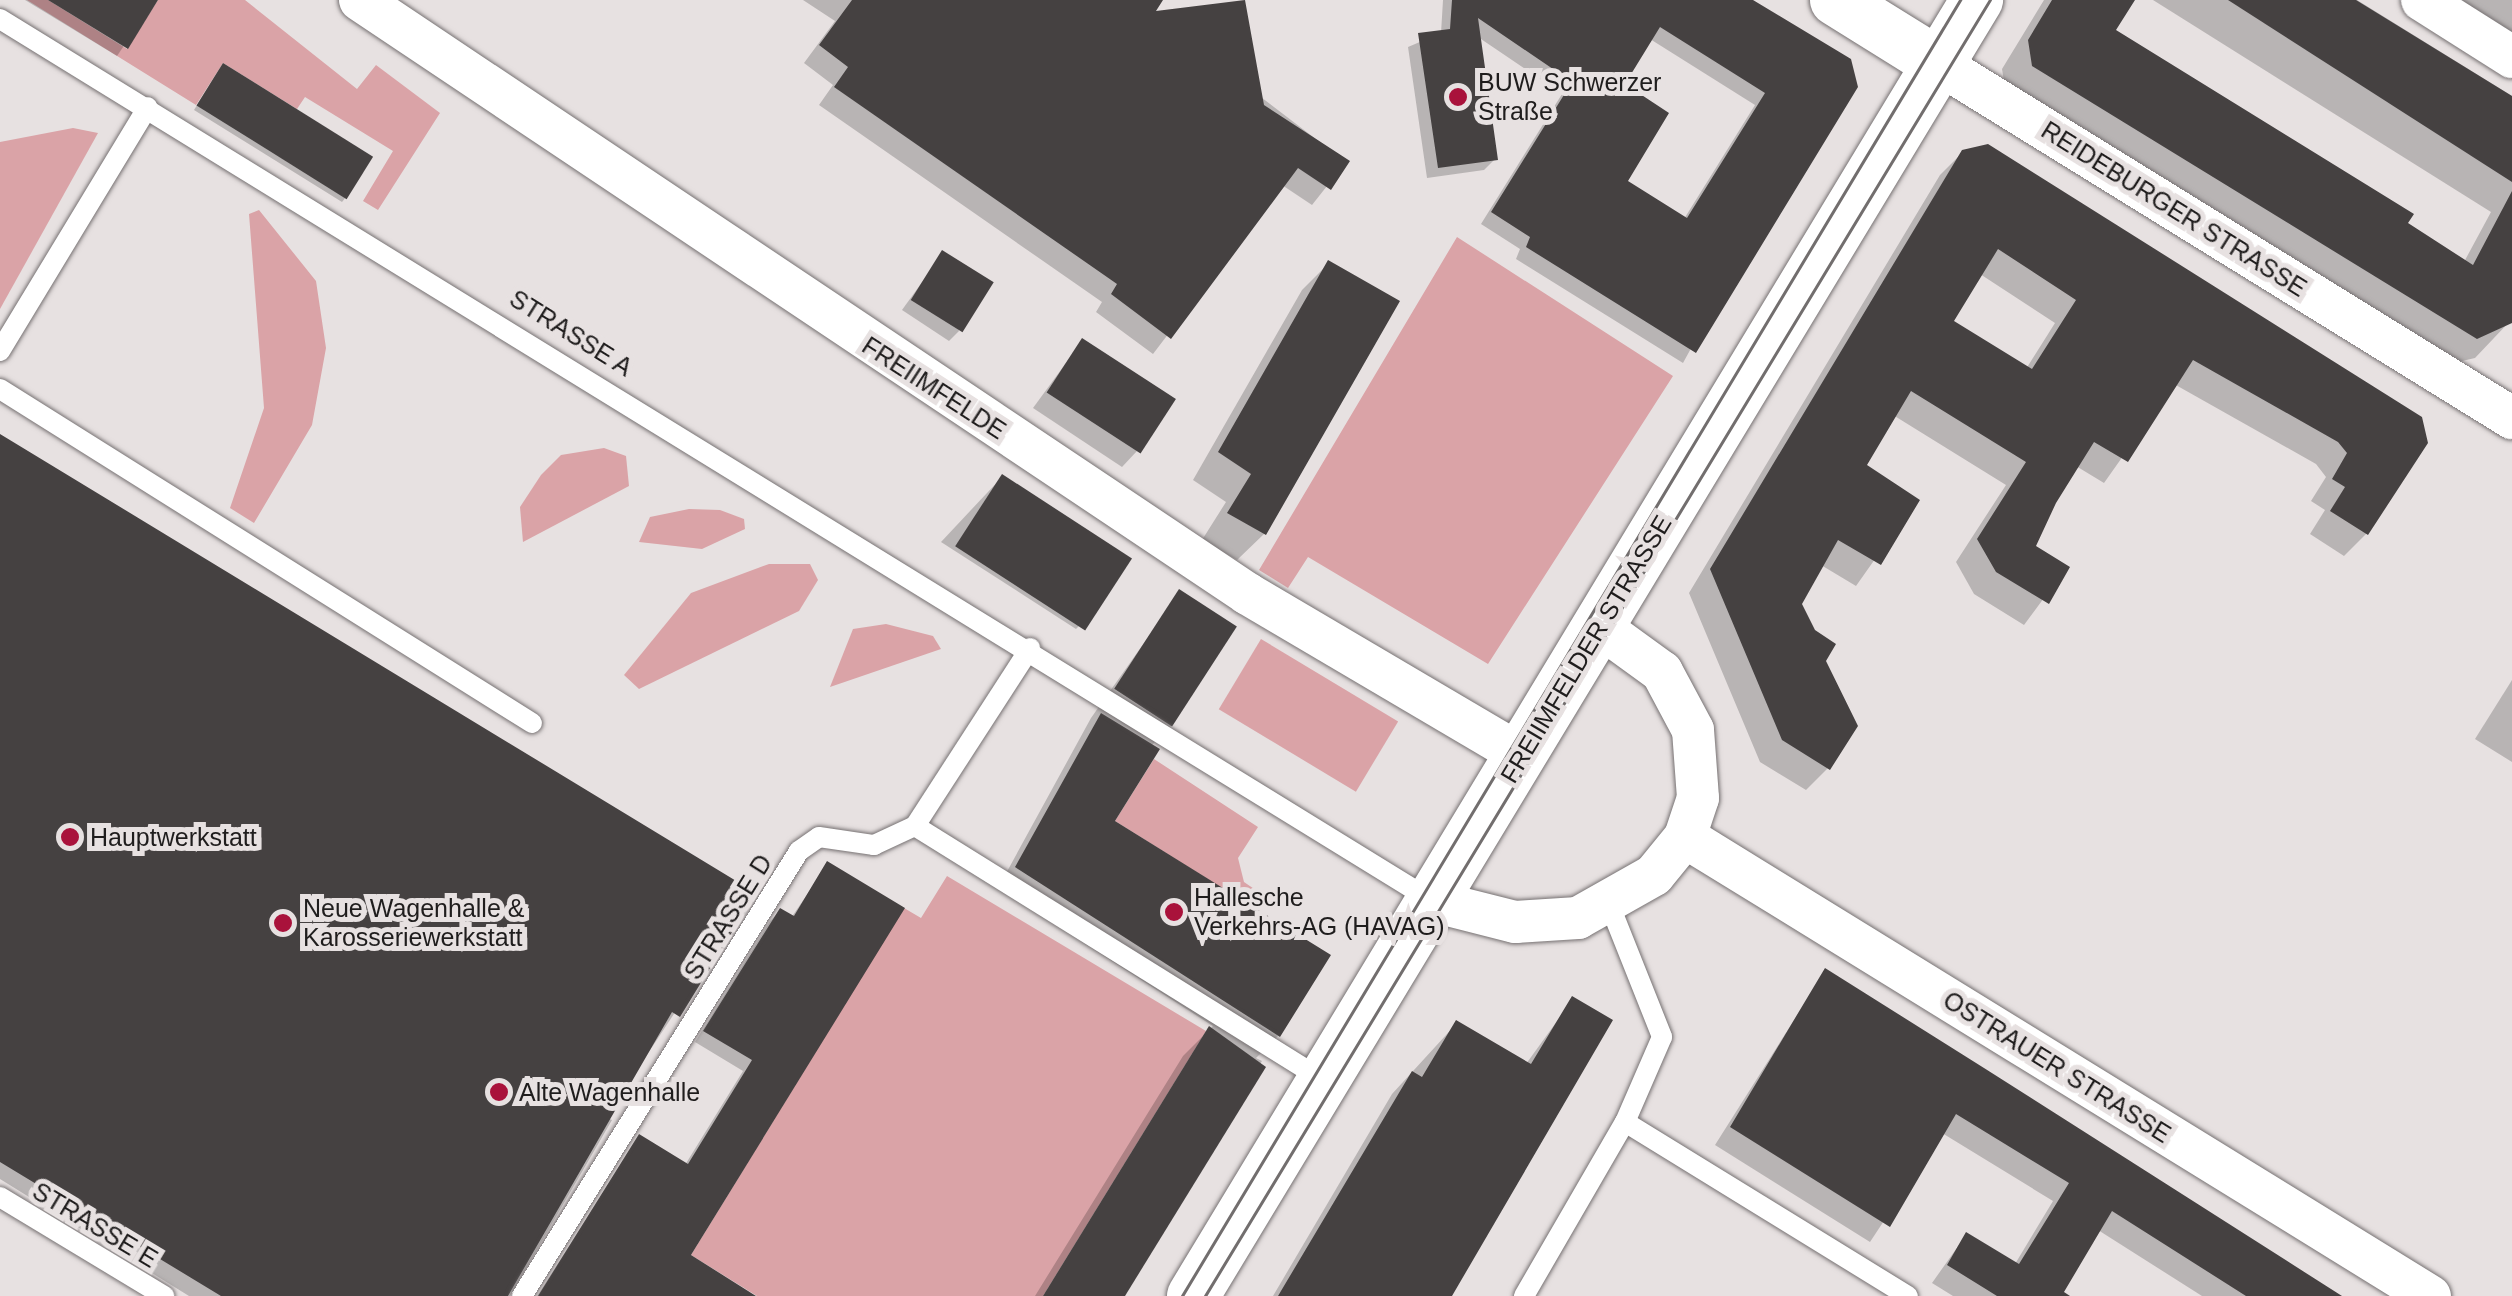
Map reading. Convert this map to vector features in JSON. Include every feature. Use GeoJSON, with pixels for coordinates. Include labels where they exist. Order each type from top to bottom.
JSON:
{"type":"FeatureCollection","features":[{"type":"Feature","properties":{"kind":"street","name":"FREIIMFELDE"},"geometry":{"type":"LineString","coordinates":[[360,0],[1232,584],[1520,755]]}},
{"type":"Feature","properties":{"kind":"street","name":"REIDEBURGER STRASSE"},"geometry":{"type":"LineString","coordinates":[[1836,0],[2506,418]]}},
{"type":"Feature","properties":{"kind":"street","name":"FREIIMFELDER STRASSE"},"geometry":{"type":"LineString","coordinates":[[1193,1296],[1978,0]]}},
{"type":"Feature","properties":{"kind":"street"},"geometry":{"type":"LineString","coordinates":[[2422,0],[2512,56]]}},
{"type":"Feature","properties":{"kind":"street"},"geometry":{"type":"LineString","coordinates":[[1432,902],[1550,923],[1610,906],[1654,875],[1684,837],[1698,798],[1693,730],[1662,672],[1600,627]]}},
{"type":"Feature","properties":{"kind":"street","name":"OSTRAUER STRASSE"},"geometry":{"type":"LineString","coordinates":[[1684,837],[2430,1296]]}},
{"type":"Feature","properties":{"kind":"lane","name":"STRASSE A"},"geometry":{"type":"LineString","coordinates":[[0,19],[1030,648],[1432,902]]}},
{"type":"Feature","properties":{"kind":"lane"},"geometry":{"type":"LineString","coordinates":[[0,350],[148,106]]}},
{"type":"Feature","properties":{"kind":"lane"},"geometry":{"type":"LineString","coordinates":[[0,390],[532,723]]}},
{"type":"Feature","properties":{"kind":"lane"},"geometry":{"type":"LineString","coordinates":[[1030,648],[916,826],[1322,1080]]}},
{"type":"Feature","properties":{"kind":"lane","name":"STRASSE D"},"geometry":{"type":"LineString","coordinates":[[522,1296],[799,851],[819,838],[874,845],[916,826]]}},
{"type":"Feature","properties":{"kind":"lane"},"geometry":{"type":"LineString","coordinates":[[1524,1296],[1625,1122],[1662,1037],[1610,906]]}},
{"type":"Feature","properties":{"kind":"lane"},"geometry":{"type":"LineString","coordinates":[[1625,1122],[1908,1296]]}},
{"type":"Feature","properties":{"kind":"lane","name":"STRASSE E"},"geometry":{"type":"LineString","coordinates":[[0,1196],[164,1296]]}},
{"type":"Feature","properties":{"kind":"shaded area"},"geometry":{"type":"Polygon","coordinates":[[[27,0],[48,0],[127,49],[158,0],[245,0],[357,89],[376,65],[440,113],[378,210],[363,201],[393,151],[305,97],[297,109],[223,63],[196,105],[27,0]]]}},
{"type":"Feature","properties":{"kind":"shaded area"},"geometry":{"type":"Polygon","coordinates":[[[73,128],[98,133],[0,309],[0,142],[73,128]]]}},
{"type":"Feature","properties":{"kind":"shaded area"},"geometry":{"type":"Polygon","coordinates":[[[259,210],[316,281],[326,348],[312,425],[254,523],[230,508],[264,408],[249,214],[259,210]]]}},
{"type":"Feature","properties":{"kind":"shaded area"},"geometry":{"type":"Polygon","coordinates":[[[1457,237],[1673,376],[1488,664],[1308,557],[1288,588],[1259,570],[1457,237]]]}},
{"type":"Feature","properties":{"kind":"shaded area"},"geometry":{"type":"Polygon","coordinates":[[[604,448],[626,456],[629,486],[523,542],[520,507],[541,475],[561,455],[604,448]]]}},
{"type":"Feature","properties":{"kind":"shaded area"},"geometry":{"type":"Polygon","coordinates":[[[689,509],[720,510],[744,519],[745,529],[702,549],[639,542],[650,517],[689,509]]]}},
{"type":"Feature","properties":{"kind":"shaded area"},"geometry":{"type":"Polygon","coordinates":[[[769,564],[810,564],[818,580],[799,611],[639,689],[624,675],[691,593],[769,564]]]}},
{"type":"Feature","properties":{"kind":"shaded area"},"geometry":{"type":"Polygon","coordinates":[[[886,624],[933,636],[941,649],[830,687],[853,629],[886,624]]]}},
{"type":"Feature","properties":{"kind":"shaded area"},"geometry":{"type":"Polygon","coordinates":[[[1261,639],[1398,721],[1356,792],[1219,709],[1261,639]]]}},
{"type":"Feature","properties":{"kind":"shaded area"},"geometry":{"type":"Polygon","coordinates":[[[1154,759],[1258,827],[1238,858],[1244,882],[1266,897],[1257,910],[1115,821],[1154,759]]]}},
{"type":"Feature","properties":{"kind":"shaded area"},"geometry":{"type":"Polygon","coordinates":[[[947,876],[1206,1031],[1043,1296],[757,1296],[691,1255],[904,908],[921,918],[947,876]]]}},
{"type":"Feature","properties":{"kind":"building"},"geometry":{"type":"Polygon","coordinates":[[[48,0],[158,0],[128,49],[48,0]]]}},
{"type":"Feature","properties":{"kind":"building"},"geometry":{"type":"Polygon","coordinates":[[[852,0],[1163,0],[1156,11],[1245,0],[1264,105],[1350,161],[1331,190],[1298,168],[1171,339],[1111,294],[1117,284],[834,87],[848,67],[819,45],[852,0]]]}},
{"type":"Feature","properties":{"kind":"building"},"geometry":{"type":"Polygon","coordinates":[[[1452,0],[1753,0],[1851,59],[1858,87],[1696,353],[1526,247],[1530,237],[1491,212],[1572,82],[1478,18],[1498,160],[1438,168],[1418,33],[1450,29],[1452,0]],[[1660,27],[1625,84],[1669,113],[1628,181],[1687,218],[1765,93],[1660,27]]]}},
{"type":"Feature","properties":{"kind":"building"},"geometry":{"type":"Polygon","coordinates":[[[2052,0],[2135,0],[2116,30],[2414,214],[2408,223],[2473,265],[2512,191],[2512,323],[2477,339],[2032,66],[2028,40],[2052,0]]]}},
{"type":"Feature","properties":{"kind":"building"},"geometry":{"type":"Polygon","coordinates":[[[2228,0],[2356,0],[2512,96],[2512,182],[2228,0]]]}},
{"type":"Feature","properties":{"kind":"building"},"geometry":{"type":"Polygon","coordinates":[[[223,63],[373,157],[347,199],[197,105],[223,63]]]}},
{"type":"Feature","properties":{"kind":"building"},"geometry":{"type":"Polygon","coordinates":[[[1988,144],[2422,417],[2428,443],[2368,535],[2330,511],[2345,487],[2332,479],[2347,453],[2338,442],[2193,360],[2128,462],[2094,442],[2056,503],[2036,546],[2070,567],[2049,604],[1996,572],[1977,539],[2026,462],[1911,391],[1867,465],[1920,500],[1881,565],[1838,540],[1802,604],[1815,630],[1836,644],[1826,661],[1858,726],[1830,770],[1782,740],[1710,569],[1962,150],[1988,144]],[[1998,249],[1954,321],[2032,369],[2076,300],[1998,249]]]}},
{"type":"Feature","properties":{"kind":"building"},"geometry":{"type":"Polygon","coordinates":[[[942,250],[994,282],[962,332],[911,300],[942,250]]]}},
{"type":"Feature","properties":{"kind":"building"},"geometry":{"type":"Polygon","coordinates":[[[1328,260],[1400,301],[1266,535],[1227,513],[1251,474],[1218,452],[1328,260]]]}},
{"type":"Feature","properties":{"kind":"building"},"geometry":{"type":"Polygon","coordinates":[[[1082,338],[1176,399],[1141,454],[1047,393],[1082,338]]]}},
{"type":"Feature","properties":{"kind":"building"},"geometry":{"type":"Polygon","coordinates":[[[0,434],[756,893],[680,1017],[672,1012],[508,1296],[221,1296],[0,1162],[0,434]]]}},
{"type":"Feature","properties":{"kind":"building"},"geometry":{"type":"Polygon","coordinates":[[[1002,474],[1132,558],[1085,631],[955,546],[1002,474]]]}},
{"type":"Feature","properties":{"kind":"building"},"geometry":{"type":"Polygon","coordinates":[[[1179,589],[1237,627],[1172,726],[1114,689],[1179,589]]]}},
{"type":"Feature","properties":{"kind":"building","name":"Hallesche Verkehrs-AG (HAVAG)"},"geometry":{"type":"Polygon","coordinates":[[[1101,713],[1160,749],[1115,821],[1331,955],[1280,1037],[1015,867],[1101,713]]]}},
{"type":"Feature","properties":{"kind":"building"},"geometry":{"type":"Polygon","coordinates":[[[827,861],[905,908],[691,1255],[756,1296],[538,1296],[639,1134],[688,1164],[752,1060],[703,1031],[780,908],[794,916],[827,861]]]}},
{"type":"Feature","properties":{"kind":"building"},"geometry":{"type":"Polygon","coordinates":[[[1825,968],[2342,1296],[2246,1296],[2112,1211],[2064,1292],[2070,1296],[1997,1296],[1947,1265],[1966,1232],[2019,1264],[2069,1183],[1956,1114],[1890,1227],[1730,1127],[1825,968]]]}},
{"type":"Feature","properties":{"kind":"building"},"geometry":{"type":"Polygon","coordinates":[[[1572,996],[1613,1020],[1452,1296],[1278,1296],[1412,1071],[1422,1077],[1456,1020],[1531,1064],[1572,996]]]}},
{"type":"Feature","properties":{"kind":"building"},"geometry":{"type":"Polygon","coordinates":[[[1209,1026],[1266,1067],[1125,1296],[1043,1296],[1209,1026]]]}},
{"type":"Feature","properties":{"kind":"tram line"},"geometry":{"type":"LineString","coordinates":[[1182,1296],[1960,0]]}},
{"type":"Feature","properties":{"kind":"tram line"},"geometry":{"type":"LineString","coordinates":[[1205,1296],[1990,0]]}},
{"type":"Feature","properties":{"kind":"place","name":"BUW Schwerzer Straße"},"geometry":{"type":"Point","coordinates":[1458,97]}},
{"type":"Feature","properties":{"kind":"place","name":"Hauptwerkstatt"},"geometry":{"type":"Point","coordinates":[70,837]}},
{"type":"Feature","properties":{"kind":"place","name":"Hallesche Verkehrs-AG (HAVAG)"},"geometry":{"type":"Point","coordinates":[1174,912]}},
{"type":"Feature","properties":{"kind":"place","name":"Neue Wagenhalle & Karosseriewerkstatt"},"geometry":{"type":"Point","coordinates":[283,923]}},
{"type":"Feature","properties":{"kind":"place","name":"Alte Wagenhalle"},"geometry":{"type":"Point","coordinates":[499,1092]}}]}
